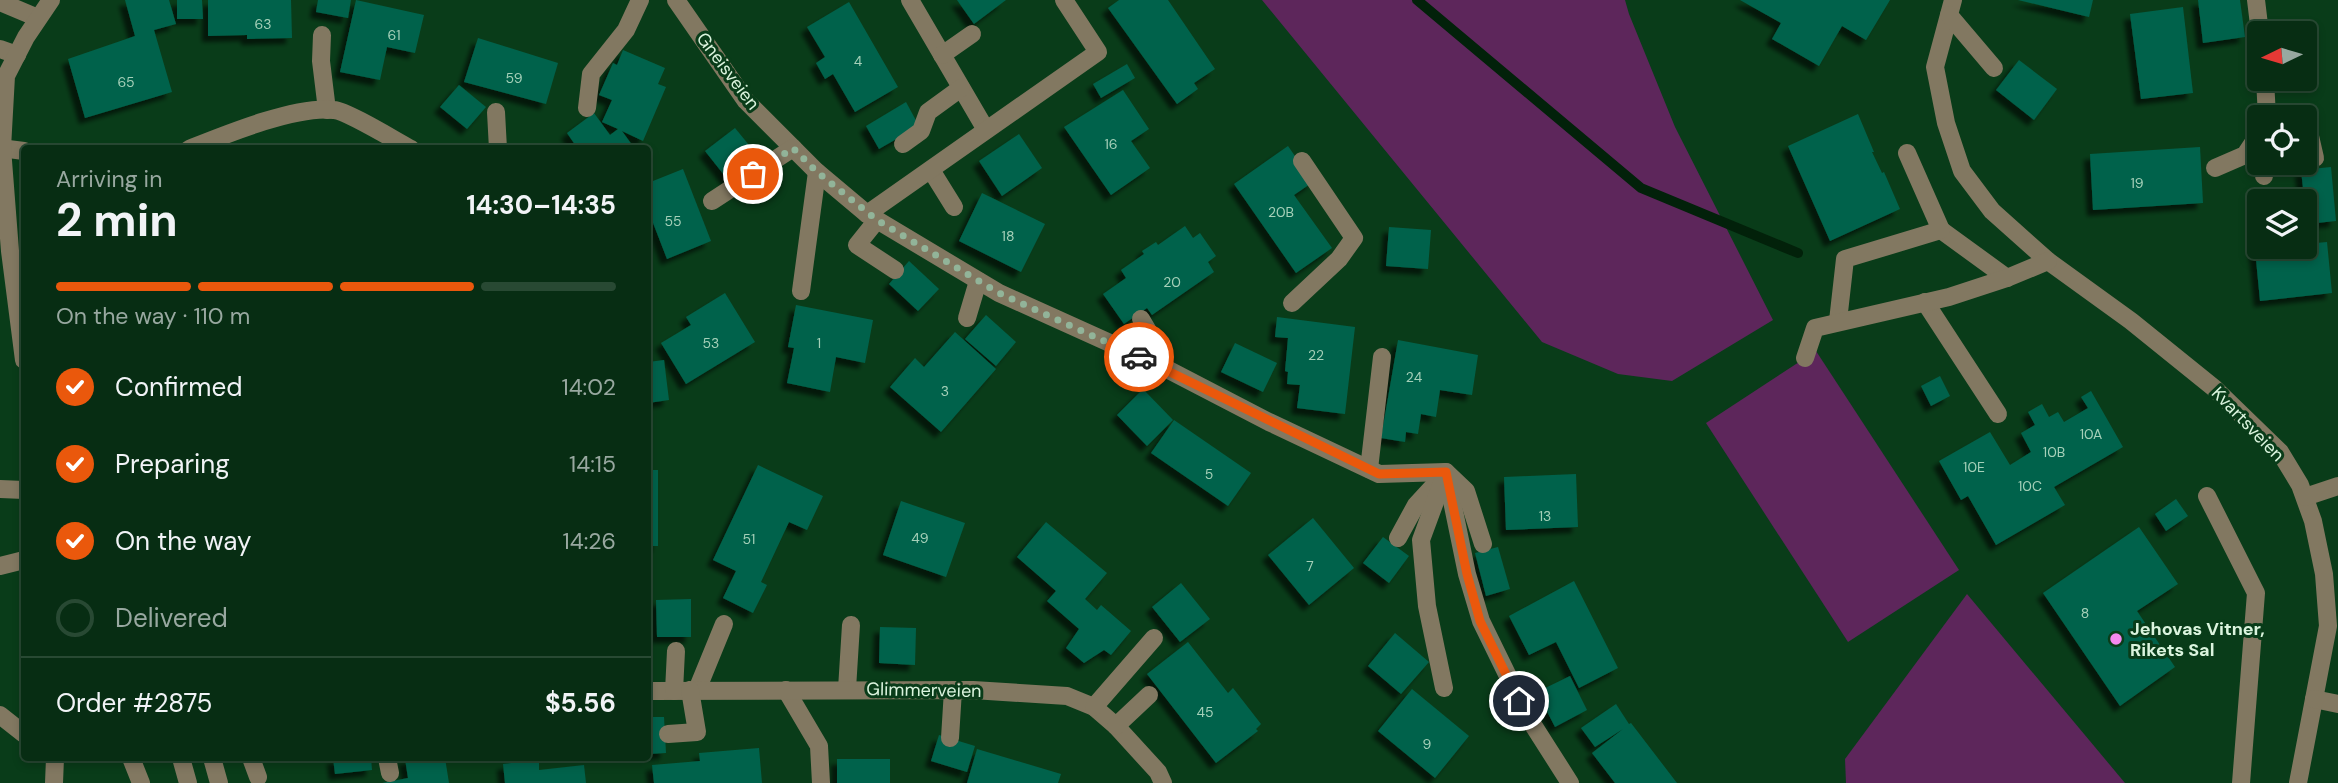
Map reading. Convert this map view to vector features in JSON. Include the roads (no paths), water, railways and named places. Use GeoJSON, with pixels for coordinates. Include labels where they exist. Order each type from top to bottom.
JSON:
{"type":"FeatureCollection","features":[{"type":"Feature","properties":{"kind":"street"},"geometry":{"type":"LineString","coordinates":[[21,346],[7,283],[1,148],[8,52],[51,0]]}},
{"type":"Feature","properties":{"kind":"street"},"geometry":{"type":"LineString","coordinates":[[587,108],[591,74],[626,30],[640,0]]}},
{"type":"Feature","properties":{"kind":"street","name":"Gneisveien"},"geometry":{"type":"LineString","coordinates":[[676,0],[747,100],[817,172],[872,217],[999,293],[1163,367],[1369,470],[1379,474],[1446,472]]}},
{"type":"Feature","properties":{"kind":"street"},"geometry":{"type":"LineString","coordinates":[[910,0],[986,130]]}},
{"type":"Feature","properties":{"kind":"street"},"geometry":{"type":"LineString","coordinates":[[895,270],[857,245],[872,217],[931,170],[1098,52],[1064,0]]}},
{"type":"Feature","properties":{"kind":"street"},"geometry":{"type":"LineString","coordinates":[[2256,0],[2259,21]]}},
{"type":"Feature","properties":{"kind":"street"},"geometry":{"type":"LineString","coordinates":[[0,2],[38,18]]}},
{"type":"Feature","properties":{"kind":"street"},"geometry":{"type":"LineString","coordinates":[[1951,8],[1994,68]]}},
{"type":"Feature","properties":{"kind":"street","name":"Kvartsveien"},"geometry":{"type":"LineString","coordinates":[[1951,8],[1935,67],[1946,123],[1962,171],[1992,211],[2048,261],[2131,321],[2214,387],[2280,452],[2300,485],[2313,521],[2324,574],[2329,626],[2298,783]]}},
{"type":"Feature","properties":{"kind":"street"},"geometry":{"type":"LineString","coordinates":[[942,55],[972,34]]}},
{"type":"Feature","properties":{"kind":"street"},"geometry":{"type":"LineString","coordinates":[[322,35],[321,61],[327,110]]}},
{"type":"Feature","properties":{"kind":"street"},"geometry":{"type":"LineString","coordinates":[[903,144],[921,131],[928,113],[961,88]]}},
{"type":"Feature","properties":{"kind":"street"},"geometry":{"type":"LineString","coordinates":[[199,145],[245,127],[309,111],[327,110],[336,110],[403,145]]}},
{"type":"Feature","properties":{"kind":"street"},"geometry":{"type":"LineString","coordinates":[[496,112],[498,145]]}},
{"type":"Feature","properties":{"kind":"street"},"geometry":{"type":"LineString","coordinates":[[1,148],[21,151]]}},
{"type":"Feature","properties":{"kind":"street"},"geometry":{"type":"LineString","coordinates":[[712,201],[793,148]]}},
{"type":"Feature","properties":{"kind":"street"},"geometry":{"type":"LineString","coordinates":[[2215,168],[2247,152]]}},
{"type":"Feature","properties":{"kind":"street"},"geometry":{"type":"LineString","coordinates":[[1907,153],[1941,230],[2007,278]]}},
{"type":"Feature","properties":{"kind":"street"},"geometry":{"type":"LineString","coordinates":[[1293,303],[1339,260],[1354,238],[1302,161]]}},
{"type":"Feature","properties":{"kind":"street"},"geometry":{"type":"LineString","coordinates":[[931,170],[954,207]]}},
{"type":"Feature","properties":{"kind":"street"},"geometry":{"type":"LineString","coordinates":[[801,291],[817,172]]}},
{"type":"Feature","properties":{"kind":"street"},"geometry":{"type":"LineString","coordinates":[[1838,321],[1845,259],[1941,230]]}},
{"type":"Feature","properties":{"kind":"street"},"geometry":{"type":"LineString","coordinates":[[1805,358],[1815,328],[1949,297],[2048,261]]}},
{"type":"Feature","properties":{"kind":"street"},"geometry":{"type":"LineString","coordinates":[[967,318],[978,281]]}},
{"type":"Feature","properties":{"kind":"street"},"geometry":{"type":"LineString","coordinates":[[1925,302],[1998,414]]}},
{"type":"Feature","properties":{"kind":"street"},"geometry":{"type":"LineString","coordinates":[[1142,319],[1161,353],[1163,367]]}},
{"type":"Feature","properties":{"kind":"street"},"geometry":{"type":"LineString","coordinates":[[1369,470],[1381,357]]}},
{"type":"Feature","properties":{"kind":"street"},"geometry":{"type":"LineString","coordinates":[[1398,538],[1416,505],[1446,472]]}},
{"type":"Feature","properties":{"kind":"street"},"geometry":{"type":"LineString","coordinates":[[1446,472],[1466,491],[1483,544]]}},
{"type":"Feature","properties":{"kind":"street"},"geometry":{"type":"LineString","coordinates":[[1444,688],[1427,606],[1421,540],[1446,472]]}},
{"type":"Feature","properties":{"kind":"street"},"geometry":{"type":"LineString","coordinates":[[1446,472],[1467,574],[1480,621],[1528,718],[1570,783]]}},
{"type":"Feature","properties":{"kind":"street"},"geometry":{"type":"LineString","coordinates":[[2305,497],[2338,486]]}},
{"type":"Feature","properties":{"kind":"street"},"geometry":{"type":"LineString","coordinates":[[0,489],[21,490]]}},
{"type":"Feature","properties":{"kind":"street"},"geometry":{"type":"LineString","coordinates":[[2207,496],[2256,593],[2241,783]]}},
{"type":"Feature","properties":{"kind":"street"},"geometry":{"type":"LineString","coordinates":[[0,566],[21,561]]}},
{"type":"Feature","properties":{"kind":"street"},"geometry":{"type":"LineString","coordinates":[[687,690],[724,624]]}},
{"type":"Feature","properties":{"kind":"street"},"geometry":{"type":"LineString","coordinates":[[847,689],[851,625]]}},
{"type":"Feature","properties":{"kind":"street"},"geometry":{"type":"LineString","coordinates":[[1094,707],[1154,638]]}},
{"type":"Feature","properties":{"kind":"street"},"geometry":{"type":"LineString","coordinates":[[668,734],[697,732],[676,651]]}},
{"type":"Feature","properties":{"kind":"street"},"geometry":{"type":"LineString","coordinates":[[786,690],[819,746],[821,783]]}},
{"type":"Feature","properties":{"kind":"street"},"geometry":{"type":"LineString","coordinates":[[950,738],[953,690]]}},
{"type":"Feature","properties":{"kind":"street","name":"Glimmerveien"},"geometry":{"type":"LineString","coordinates":[[651,691],[953,690],[1067,696],[1094,707],[1116,726],[1158,772],[1163,783]]}},
{"type":"Feature","properties":{"kind":"street"},"geometry":{"type":"LineString","coordinates":[[1116,726],[1149,695]]}},
{"type":"Feature","properties":{"kind":"street"},"geometry":{"type":"LineString","coordinates":[[2314,699],[2338,704]]}},
{"type":"Feature","properties":{"kind":"street"},"geometry":{"type":"LineString","coordinates":[[0,715],[21,732]]}},
{"type":"Feature","properties":{"kind":"street"},"geometry":{"type":"LineString","coordinates":[[54,783],[55,761]]}},
{"type":"Feature","properties":{"kind":"street"},"geometry":{"type":"LineString","coordinates":[[132,761],[141,783]]}},
{"type":"Feature","properties":{"kind":"street"},"geometry":{"type":"LineString","coordinates":[[182,761],[188,783]]}},
{"type":"Feature","properties":{"kind":"street"},"geometry":{"type":"LineString","coordinates":[[213,761],[219,783]]}},
{"type":"Feature","properties":{"kind":"street"},"geometry":{"type":"LineString","coordinates":[[252,761],[257,777]]}},
{"type":"Feature","properties":{"kind":"waterway"},"geometry":{"type":"LineString","coordinates":[[1417,0],[1641,188],[1798,253]]}},
{"type":"Feature","properties":{"kind":"place","name":"Jehovas Vitner, Rikets Sal"},"geometry":{"type":"Point","coordinates":[2116,639]}}]}
